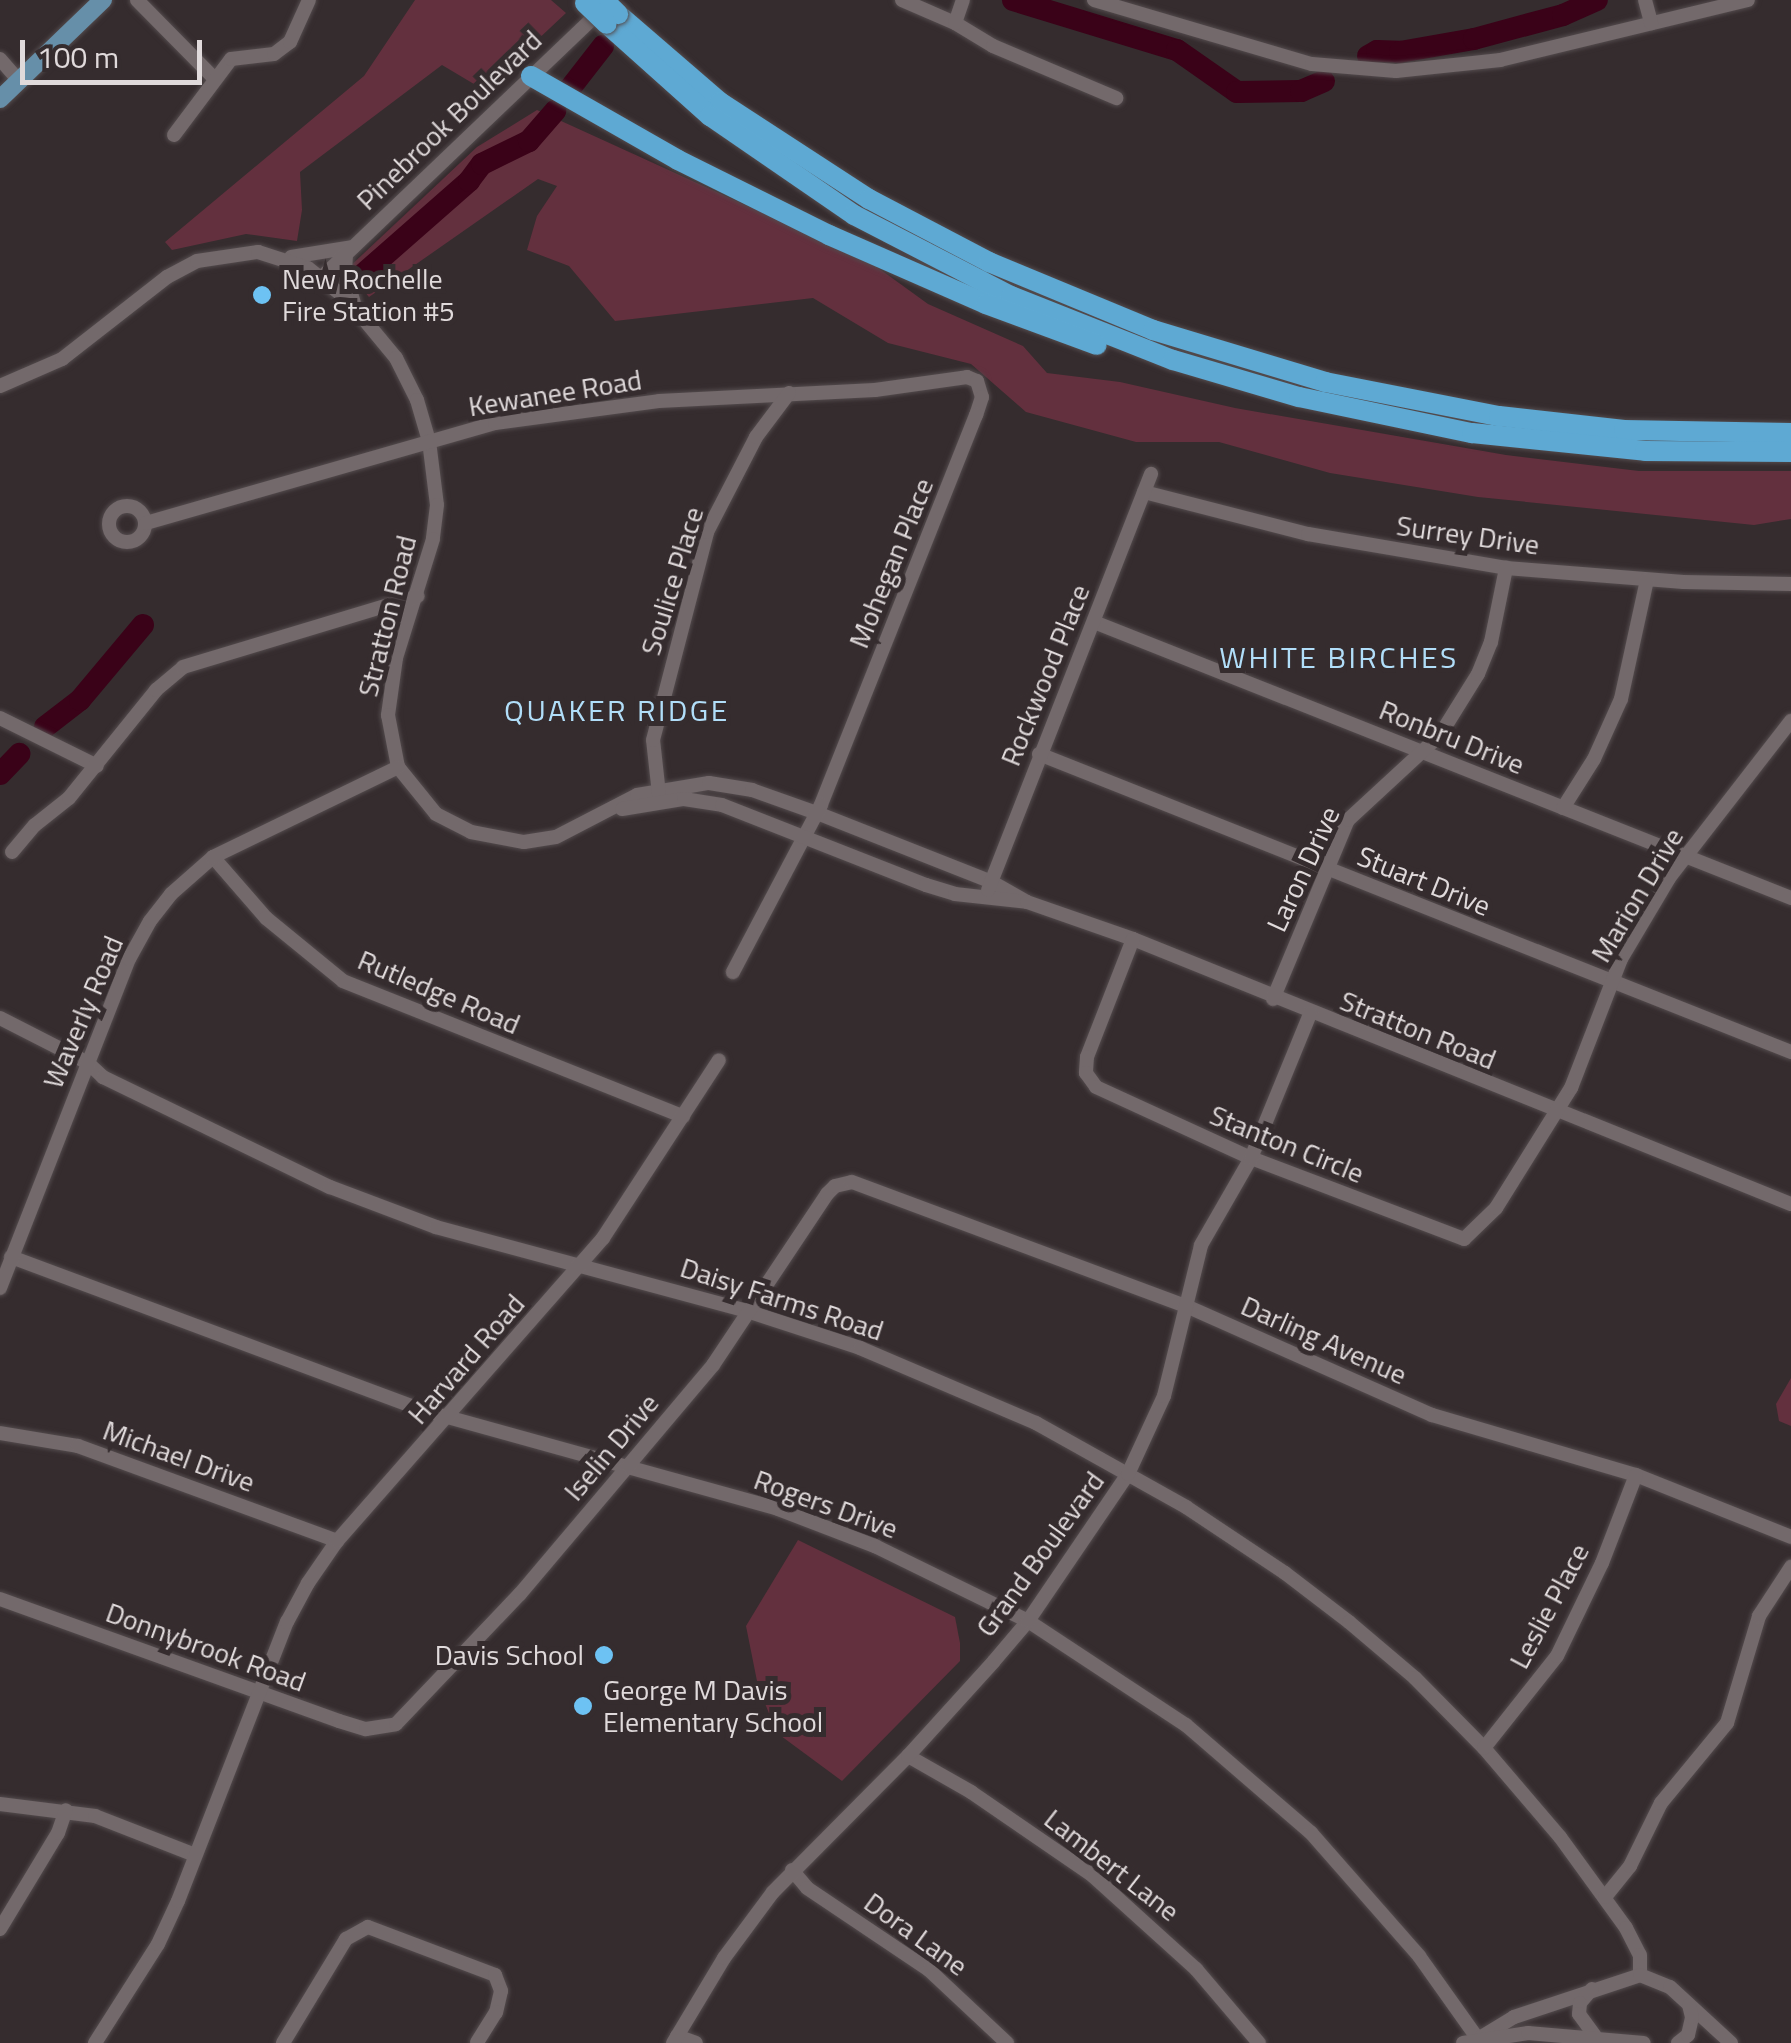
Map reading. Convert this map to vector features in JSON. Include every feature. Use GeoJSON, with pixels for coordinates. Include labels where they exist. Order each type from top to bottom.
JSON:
{"type":"FeatureCollection","features":[{"type":"Feature","properties":{"kind":"highway"},"geometry":{"type":"LineString","coordinates":[[601,7],[710,116],[854,215],[1011,296],[1172,360],[1299,398],[1472,433],[1645,451],[1791,452]]}},
{"type":"Feature","properties":{"kind":"highway"},"geometry":{"type":"LineString","coordinates":[[601,7],[720,102],[869,200],[989,262],[1154,330],[1296,375],[1484,414],[1624,430],[1791,433]]}},
{"type":"Feature","properties":{"kind":"highway"},"geometry":{"type":"LineString","coordinates":[[530,76],[695,169],[901,268],[1092,344],[1172,360]]}},
{"type":"Feature","properties":{"kind":"main road"},"geometry":{"type":"LineString","coordinates":[[0,99],[103,0]]}},
{"type":"Feature","properties":{"kind":"street"},"geometry":{"type":"LineString","coordinates":[[136,0],[214,78]]}},
{"type":"Feature","properties":{"kind":"street"},"geometry":{"type":"LineString","coordinates":[[174,136],[231,59],[266,56],[282,50],[302,23],[309,0]]}},
{"type":"Feature","properties":{"kind":"street"},"geometry":{"type":"LineString","coordinates":[[902,0],[955,23],[992,46],[1116,98]]}},
{"type":"Feature","properties":{"kind":"street"},"geometry":{"type":"LineString","coordinates":[[955,23],[963,0]]}},
{"type":"Feature","properties":{"kind":"street"},"geometry":{"type":"LineString","coordinates":[[1094,0],[1312,64],[1382,71],[1478,65],[1748,0]]}},
{"type":"Feature","properties":{"kind":"street"},"geometry":{"type":"LineString","coordinates":[[1645,0],[1651,23]]}},
{"type":"Feature","properties":{"kind":"street","name":"Pinebrook Boulevard"},"geometry":{"type":"LineString","coordinates":[[322,277],[601,7]]}},
{"type":"Feature","properties":{"kind":"street"},"geometry":{"type":"LineString","coordinates":[[0,60],[20,80]]}},
{"type":"Feature","properties":{"kind":"street"},"geometry":{"type":"LineString","coordinates":[[285,258],[350,250],[345,272],[356,308]]}},
{"type":"Feature","properties":{"kind":"street","name":"Stratton Road"},"geometry":{"type":"LineString","coordinates":[[0,386],[74,351],[186,265],[243,252],[285,258],[322,277],[356,308],[404,371],[428,441],[437,505],[418,596],[388,690],[390,744],[398,767],[436,814],[471,832],[501,841],[556,837],[659,794],[709,783],[752,790],[817,813],[989,889],[1133,939],[1310,1014],[1791,1204]]}},
{"type":"Feature","properties":{"kind":"street","name":"Mohegan Place"},"geometry":{"type":"LineString","coordinates":[[817,813],[982,397],[982,386],[967,377],[924,383]]}},
{"type":"Feature","properties":{"kind":"street","name":"Kewanee Road"},"geometry":{"type":"LineString","coordinates":[[146,523],[495,422],[570,411],[924,383]]}},
{"type":"Feature","properties":{"kind":"street","name":"Soulice Place"},"geometry":{"type":"LineString","coordinates":[[659,794],[652,740],[707,532],[756,438],[790,393]]}},
{"type":"Feature","properties":{"kind":"street","name":"Rockwood Place"},"geometry":{"type":"LineString","coordinates":[[989,889],[1151,474]]}},
{"type":"Feature","properties":{"kind":"street","name":"Surrey Drive"},"geometry":{"type":"LineString","coordinates":[[1144,492],[1308,534],[1506,568],[1647,580],[1791,584]]}},
{"type":"Feature","properties":{"kind":"street","name":"Laron Drive"},"geometry":{"type":"LineString","coordinates":[[1273,998],[1326,869],[1355,811],[1449,724],[1478,674],[1491,642],[1506,568]]}},
{"type":"Feature","properties":{"kind":"street"},"geometry":{"type":"LineString","coordinates":[[1563,808],[1580,786],[1616,714],[1633,660],[1647,580]]}},
{"type":"Feature","properties":{"kind":"street"},"geometry":{"type":"LineString","coordinates":[[12,852],[96,766],[156,690],[183,668],[418,596]]}},
{"type":"Feature","properties":{"kind":"street","name":"Ronbru Drive"},"geometry":{"type":"LineString","coordinates":[[1094,622],[1791,898]]}},
{"type":"Feature","properties":{"kind":"street"},"geometry":{"type":"LineString","coordinates":[[0,718],[96,766]]}},
{"type":"Feature","properties":{"kind":"street","name":"Marion Drive"},"geometry":{"type":"LineString","coordinates":[[1557,1113],[1622,958],[1686,856],[1791,722]]}},
{"type":"Feature","properties":{"kind":"street","name":"Stuart Drive"},"geometry":{"type":"LineString","coordinates":[[1039,754],[1791,1052]]}},
{"type":"Feature","properties":{"kind":"street","name":"Waverly Road"},"geometry":{"type":"LineString","coordinates":[[0,1288],[129,959],[150,921],[171,894],[213,857],[398,767]]}},
{"type":"Feature","properties":{"kind":"street","name":"Stratton Road"},"geometry":{"type":"LineString","coordinates":[[659,794],[722,805],[940,890],[989,889]]}},
{"type":"Feature","properties":{"kind":"street"},"geometry":{"type":"LineString","coordinates":[[733,972],[817,813]]}},
{"type":"Feature","properties":{"kind":"street","name":"Rutledge Road"},"geometry":{"type":"LineString","coordinates":[[213,857],[266,918],[343,981],[683,1116]]}},
{"type":"Feature","properties":{"kind":"street","name":"Stanton Circle"},"geometry":{"type":"LineString","coordinates":[[1133,939],[1088,1056],[1086,1073],[1112,1098],[1251,1158],[1464,1240],[1496,1208],[1557,1113]]}},
{"type":"Feature","properties":{"kind":"street","name":"Grand Boulevard"},"geometry":{"type":"LineString","coordinates":[[675,2039],[724,1958],[792,1870],[908,1756],[1028,1621],[1128,1474],[1164,1396],[1201,1246],[1251,1158],[1310,1014]]}},
{"type":"Feature","properties":{"kind":"street","name":"Daisy Farms Road"},"geometry":{"type":"LineString","coordinates":[[0,1018],[88,1063],[104,1078],[330,1187],[436,1227],[750,1312],[860,1348],[1036,1424],[1128,1474],[1318,1597],[1415,1678],[1484,1748],[1605,1898],[1636,1946],[1640,1975]]}},
{"type":"Feature","properties":{"kind":"street","name":"Harvard Road"},"geometry":{"type":"LineString","coordinates":[[95,2043],[158,1944],[287,1622],[337,1542],[578,1267],[636,1193],[719,1060]]}},
{"type":"Feature","properties":{"kind":"street","name":"Darling Avenue"},"geometry":{"type":"LineString","coordinates":[[840,1183],[882,1190],[1186,1306],[1432,1415],[1513,1442],[1636,1475],[1791,1537]]}},
{"type":"Feature","properties":{"kind":"street","name":"Iselin Drive"},"geometry":{"type":"LineString","coordinates":[[396,1724],[520,1594],[713,1366],[827,1194],[840,1183]]}},
{"type":"Feature","properties":{"kind":"street","name":"Rogers Drive"},"geometry":{"type":"LineString","coordinates":[[11,1257],[450,1416],[778,1509],[875,1546],[1028,1621],[1172,1714],[1311,1833],[1419,1956],[1470,2041]]}},
{"type":"Feature","properties":{"kind":"street","name":"Michael Drive"},"geometry":{"type":"LineString","coordinates":[[0,1433],[78,1446],[337,1542]]}},
{"type":"Feature","properties":{"kind":"street","name":"Leslie Place"},"geometry":{"type":"LineString","coordinates":[[1484,1748],[1557,1656],[1602,1564],[1636,1475]]}},
{"type":"Feature","properties":{"kind":"street"},"geometry":{"type":"LineString","coordinates":[[1605,1898],[1630,1866],[1661,1804],[1727,1723],[1759,1616],[1791,1568]]}},
{"type":"Feature","properties":{"kind":"street","name":"Donnybrook Road"},"geometry":{"type":"LineString","coordinates":[[0,1599],[366,1729],[396,1724]]}},
{"type":"Feature","properties":{"kind":"street","name":"Lambert Lane"},"geometry":{"type":"LineString","coordinates":[[908,1756],[1031,1831],[1116,1895],[1196,1969],[1258,2043]]}},
{"type":"Feature","properties":{"kind":"street"},"geometry":{"type":"LineString","coordinates":[[0,1804],[66,1810],[194,1855]]}},
{"type":"Feature","properties":{"kind":"street"},"geometry":{"type":"LineString","coordinates":[[0,1929],[58,1833],[66,1810]]}},
{"type":"Feature","properties":{"kind":"street","name":"Dora Lane"},"geometry":{"type":"LineString","coordinates":[[792,1870],[806,1888],[929,1970],[1007,2043]]}},
{"type":"Feature","properties":{"kind":"street"},"geometry":{"type":"LineString","coordinates":[[283,2043],[346,1938],[368,1927],[495,1974],[502,1991],[496,2012],[477,2043]]}},
{"type":"Feature","properties":{"kind":"street"},"geometry":{"type":"LineString","coordinates":[[1470,2041],[1514,2018],[1592,1988],[1640,1975],[1658,1980],[1730,2043]]}},
{"type":"Feature","properties":{"kind":"street"},"geometry":{"type":"LineString","coordinates":[[1592,1988],[1580,2003],[1578,2014],[1595,2036]]}},
{"type":"Feature","properties":{"kind":"street"},"geometry":{"type":"LineString","coordinates":[[1678,2043],[1688,2035],[1692,2018],[1688,2004]]}},
{"type":"Feature","properties":{"kind":"street"},"geometry":{"type":"LineString","coordinates":[[1470,2041],[1528,2033],[1644,2043]]}},
{"type":"Feature","properties":{"kind":"street"},"geometry":{"type":"LineString","coordinates":[[675,2039],[696,2043]]}},
{"type":"Feature","properties":{"kind":"shaded area"},"geometry":{"type":"Polygon","coordinates":[[[415,0],[551,0],[566,13],[484,90],[442,65],[300,172],[302,210],[297,241],[246,234],[172,250],[165,242],[364,76],[415,0]]]}},
{"type":"Feature","properties":{"kind":"shaded area"},"geometry":{"type":"Polygon","coordinates":[[[537,110],[870,262],[928,304],[1023,346],[1047,373],[1120,382],[1235,408],[1506,455],[1639,471],[1791,471],[1791,519],[1754,525],[1478,497],[1330,473],[1219,442],[1136,442],[1026,412],[971,364],[888,343],[813,298],[615,321],[569,266],[527,250],[537,216],[557,186],[538,179],[369,297],[346,270],[477,147],[537,110]]]}},
{"type":"Feature","properties":{"kind":"shaded area"},"geometry":{"type":"Polygon","coordinates":[[[1791,1378],[1791,1426],[1779,1421],[1776,1404],[1791,1378]]]}},
{"type":"Feature","properties":{"kind":"shaded area"},"geometry":{"type":"Polygon","coordinates":[[[798,1540],[955,1617],[960,1643],[960,1661],[842,1781],[777,1733],[758,1686],[746,1626],[798,1540]]]}},
{"type":"Feature","properties":{"kind":"waterway"},"geometry":{"type":"LineString","coordinates":[[1013,0],[1177,50],[1237,92],[1301,91],[1324,81]]}},
{"type":"Feature","properties":{"kind":"waterway"},"geometry":{"type":"LineString","coordinates":[[1368,56],[1377,51],[1400,52],[1474,39],[1563,15],[1597,0]]}},
{"type":"Feature","properties":{"kind":"waterway"},"geometry":{"type":"LineString","coordinates":[[568,91],[603,46]]}},
{"type":"Feature","properties":{"kind":"waterway"},"geometry":{"type":"LineString","coordinates":[[361,276],[469,181],[482,164],[529,141],[555,111]]}},
{"type":"Feature","properties":{"kind":"waterway"},"geometry":{"type":"LineString","coordinates":[[45,727],[80,700],[143,625]]}},
{"type":"Feature","properties":{"kind":"waterway"},"geometry":{"type":"LineString","coordinates":[[0,774],[19,754]]}},
{"type":"Feature","properties":{"kind":"place","name":"New Rochelle Fire Station #5"},"geometry":{"type":"Point","coordinates":[262,295]}},
{"type":"Feature","properties":{"kind":"place","name":"Davis School"},"geometry":{"type":"Point","coordinates":[604,1655]}},
{"type":"Feature","properties":{"kind":"place","name":"George M Davis Elementary School"},"geometry":{"type":"Point","coordinates":[583,1706]}},
{"type":"Feature","properties":{"kind":"district","name":"WHITE BIRCHES"},"geometry":{"type":"Point","coordinates":[1339,657]}},
{"type":"Feature","properties":{"kind":"district","name":"QUAKER RIDGE"},"geometry":{"type":"Point","coordinates":[617,710]}}]}
